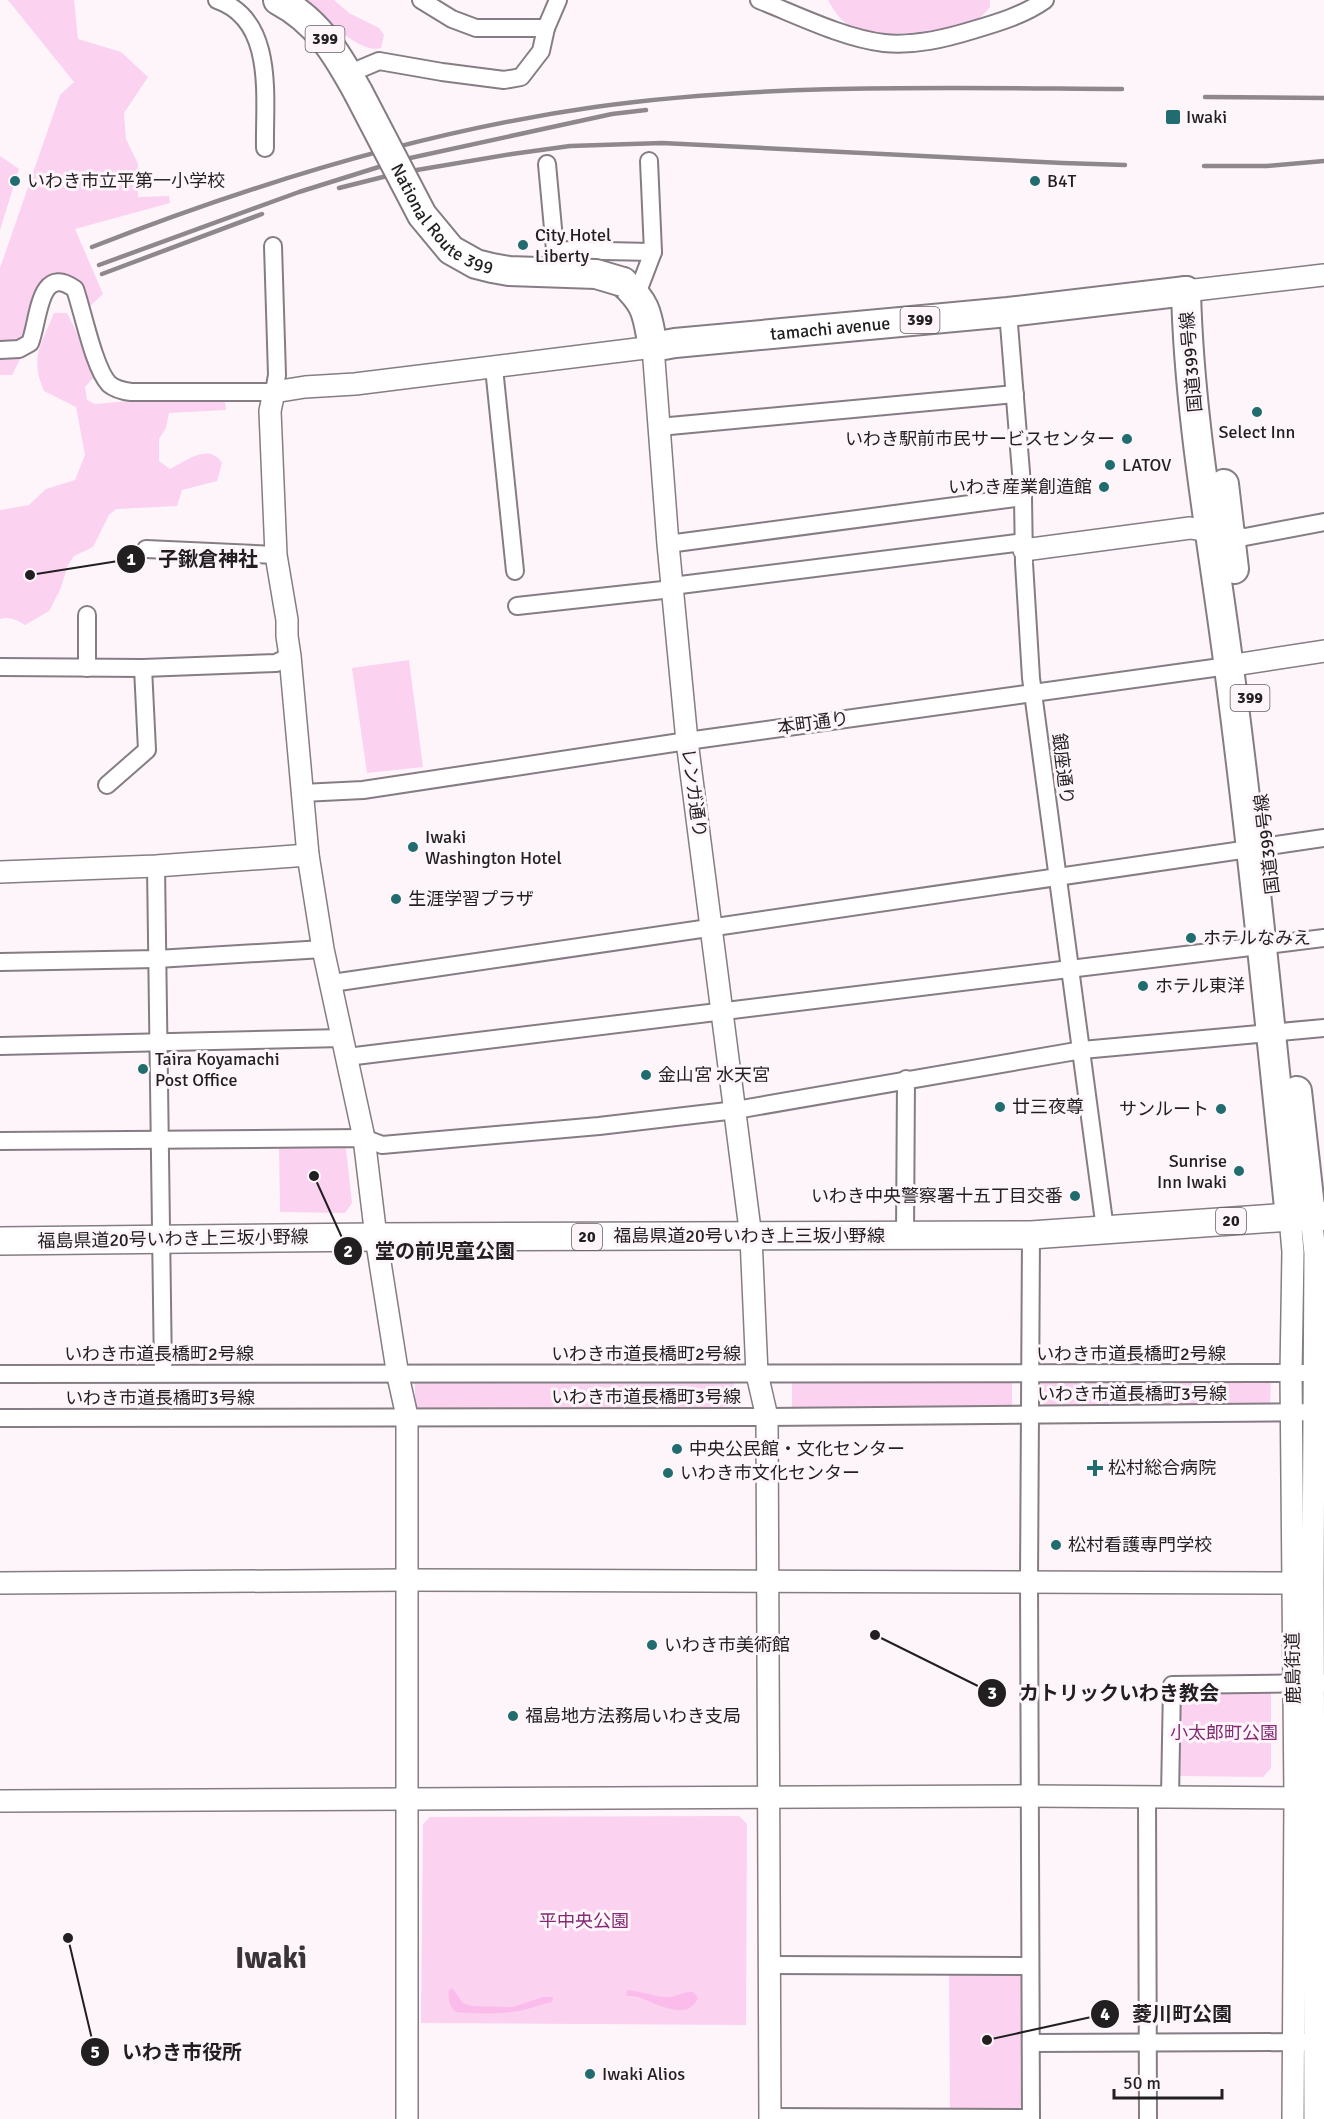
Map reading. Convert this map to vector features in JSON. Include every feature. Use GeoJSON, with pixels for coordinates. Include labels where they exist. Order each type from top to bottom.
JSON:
{"type":"FeatureCollection","features":[{"type":"Feature","properties":{"kind":"highway","name":"National Route 399"},"geometry":{"type":"LineString","coordinates":[[288,3],[325,39],[340,58],[422,215],[451,250],[476,264],[492,268],[509,271],[596,274],[630,288]]}},
{"type":"Feature","properties":{"kind":"highway"},"geometry":{"type":"LineString","coordinates":[[630,288],[648,316],[653,347]]}},
{"type":"Feature","properties":{"kind":"highway","name":"tamachi avenue"},"geometry":{"type":"LineString","coordinates":[[653,347],[675,343],[1008,312],[1186,291]]}},
{"type":"Feature","properties":{"kind":"highway","name":"国道399号線"},"geometry":{"type":"LineString","coordinates":[[1186,291],[1187,341],[1220,532],[1260,847],[1280,1032],[1309,1217]]}},
{"type":"Feature","properties":{"kind":"main road","name":"福島県道20号いわき上三坂小野線"},"geometry":{"type":"LineString","coordinates":[[0,1241],[376,1237],[1031,1235],[1173,1224],[1309,1217]]}},
{"type":"Feature","properties":{"kind":"street"},"geometry":{"type":"LineString","coordinates":[[421,0],[452,19],[476,28],[546,28]]}},
{"type":"Feature","properties":{"kind":"street"},"geometry":{"type":"LineString","coordinates":[[353,83],[379,61],[504,80],[521,77],[541,51],[546,28],[558,0]]}},
{"type":"Feature","properties":{"kind":"street"},"geometry":{"type":"LineString","coordinates":[[759,0],[854,37],[885,43],[940,40],[994,24],[1037,6],[1045,0]]}},
{"type":"Feature","properties":{"kind":"street"},"geometry":{"type":"LineString","coordinates":[[224,1],[245,20],[256,35],[261,51],[264,70],[266,148]]}},
{"type":"Feature","properties":{"kind":"street"},"geometry":{"type":"LineString","coordinates":[[630,288],[653,252],[649,161]]}},
{"type":"Feature","properties":{"kind":"street"},"geometry":{"type":"LineString","coordinates":[[547,164],[555,250],[653,252]]}},
{"type":"Feature","properties":{"kind":"street"},"geometry":{"type":"LineString","coordinates":[[273,246],[277,375],[270,411],[276,555],[287,620],[308,855],[323,949],[364,1138],[376,1237],[397,1373],[407,1416],[407,2119]]}},
{"type":"Feature","properties":{"kind":"street"},"geometry":{"type":"LineString","coordinates":[[1186,291],[1324,275]]}},
{"type":"Feature","properties":{"kind":"street"},"geometry":{"type":"LineString","coordinates":[[0,350],[19,349],[30,343],[44,291],[58,281],[75,289],[101,374],[111,385],[121,391],[274,392],[494,368],[653,347]]}},
{"type":"Feature","properties":{"kind":"street","name":"銀座通り"},"geometry":{"type":"LineString","coordinates":[[1008,312],[1023,497],[1033,693],[1105,1229]]}},
{"type":"Feature","properties":{"kind":"street","name":"レンガ通り"},"geometry":{"type":"LineString","coordinates":[[653,347],[668,544],[687,741],[736,1110],[751,1237],[757,1374],[767,1417],[770,2118]]}},
{"type":"Feature","properties":{"kind":"street"},"geometry":{"type":"LineString","coordinates":[[494,368],[515,571]]}},
{"type":"Feature","properties":{"kind":"street"},"geometry":{"type":"LineString","coordinates":[[659,427],[1015,394]]}},
{"type":"Feature","properties":{"kind":"street"},"geometry":{"type":"LineString","coordinates":[[668,544],[1023,497]]}},
{"type":"Feature","properties":{"kind":"street"},"geometry":{"type":"LineString","coordinates":[[517,606],[1190,528],[1245,537],[1324,522]]}},
{"type":"Feature","properties":{"kind":"street"},"geometry":{"type":"LineString","coordinates":[[146,549],[276,555]]}},
{"type":"Feature","properties":{"kind":"street"},"geometry":{"type":"LineString","coordinates":[[87,615],[87,668]]}},
{"type":"Feature","properties":{"kind":"street","name":"本町通り"},"geometry":{"type":"LineString","coordinates":[[302,793],[363,790],[687,741],[1324,651]]}},
{"type":"Feature","properties":{"kind":"street"},"geometry":{"type":"LineString","coordinates":[[0,668],[143,668],[276,663],[290,656]]}},
{"type":"Feature","properties":{"kind":"street"},"geometry":{"type":"LineString","coordinates":[[107,785],[147,750],[143,668]]}},
{"type":"Feature","properties":{"kind":"street"},"geometry":{"type":"LineString","coordinates":[[332,983],[1324,838]]}},
{"type":"Feature","properties":{"kind":"street"},"geometry":{"type":"LineString","coordinates":[[0,872],[156,866],[308,855]]}},
{"type":"Feature","properties":{"kind":"street"},"geometry":{"type":"LineString","coordinates":[[156,866],[163,1373]]}},
{"type":"Feature","properties":{"kind":"street"},"geometry":{"type":"LineString","coordinates":[[0,1046],[158,1042],[345,1048],[722,1011],[1324,938]]}},
{"type":"Feature","properties":{"kind":"street"},"geometry":{"type":"LineString","coordinates":[[0,962],[157,959],[323,949]]}},
{"type":"Feature","properties":{"kind":"street"},"geometry":{"type":"LineString","coordinates":[[0,1141],[364,1138],[382,1145],[599,1126],[736,1110],[1082,1050],[1324,1028]]}},
{"type":"Feature","properties":{"kind":"street"},"geometry":{"type":"LineString","coordinates":[[905,1235],[906,1079]]}},
{"type":"Feature","properties":{"kind":"street","name":"鹿島街道"},"geometry":{"type":"LineString","coordinates":[[1309,1217],[1315,1253],[1318,1412],[1310,1583],[1293,1683],[1311,1798],[1319,2042],[1315,2119]]}},
{"type":"Feature","properties":{"kind":"street","name":"鹿島街道"},"geometry":{"type":"LineString","coordinates":[[1293,2119],[1293,2043],[1319,1683],[1292,1412],[1291,1374],[1293,1252],[1309,1217]]}},
{"type":"Feature","properties":{"kind":"street"},"geometry":{"type":"LineString","coordinates":[[770,2118],[1030,2118],[1031,1235]]}},
{"type":"Feature","properties":{"kind":"street","name":"いわき市道長橋町2号線"},"geometry":{"type":"LineString","coordinates":[[0,1374],[1319,1373]]}},
{"type":"Feature","properties":{"kind":"street","name":"いわき市道長橋町3号線"},"geometry":{"type":"LineString","coordinates":[[0,1418],[767,1417],[1318,1412]]}},
{"type":"Feature","properties":{"kind":"street"},"geometry":{"type":"LineString","coordinates":[[0,1583],[407,1580],[1310,1583]]}},
{"type":"Feature","properties":{"kind":"street"},"geometry":{"type":"LineString","coordinates":[[1170,1797],[1172,1684],[1319,1683]]}},
{"type":"Feature","properties":{"kind":"street"},"geometry":{"type":"LineString","coordinates":[[0,1801],[1029,1796],[1311,1798]]}},
{"type":"Feature","properties":{"kind":"street"},"geometry":{"type":"LineString","coordinates":[[1147,1797],[1148,2119]]}},
{"type":"Feature","properties":{"kind":"street"},"geometry":{"type":"LineString","coordinates":[[770,1965],[1030,1966]]}},
{"type":"Feature","properties":{"kind":"street"},"geometry":{"type":"LineString","coordinates":[[1031,2043],[1319,2042]]}},
{"type":"Feature","properties":{"kind":"green space"},"geometry":{"type":"Polygon","coordinates":[[[8,0],[74,0],[78,39],[121,52],[148,77],[124,113],[126,139],[138,164],[138,197],[169,196],[170,203],[75,229],[103,294],[89,307],[66,279],[41,297],[42,316],[12,375],[0,375],[0,268],[60,95],[74,82],[8,0]]]}},
{"type":"Feature","properties":{"kind":"green space"},"geometry":{"type":"Polygon","coordinates":[[[308,0],[334,0],[349,13],[379,28],[384,35],[381,48],[372,49],[352,40],[331,24],[308,0]]]}},
{"type":"Feature","properties":{"kind":"green space"},"geometry":{"type":"Polygon","coordinates":[[[828,0],[990,0],[990,7],[981,17],[956,26],[919,32],[883,34],[857,30],[847,24],[828,0]]]}},
{"type":"Feature","properties":{"kind":"green space"},"geometry":{"type":"Polygon","coordinates":[[[0,156],[19,169],[0,230],[0,156]]]}},
{"type":"Feature","properties":{"kind":"green space"},"geometry":{"type":"Polygon","coordinates":[[[54,313],[67,313],[78,335],[93,378],[85,387],[87,400],[95,404],[151,399],[225,402],[226,410],[169,413],[166,428],[159,439],[159,461],[170,469],[190,458],[204,454],[217,457],[222,463],[217,481],[182,490],[177,506],[116,509],[109,515],[93,547],[74,556],[68,565],[60,590],[49,611],[25,625],[13,619],[0,619],[0,510],[29,505],[46,489],[75,480],[85,455],[76,407],[44,391],[40,379],[37,359],[54,313]]]}},
{"type":"Feature","properties":{"kind":"green space"},"geometry":{"type":"Polygon","coordinates":[[[409,660],[423,767],[367,773],[352,668],[409,660]]]}},
{"type":"Feature","properties":{"kind":"green space"},"geometry":{"type":"Polygon","coordinates":[[[279,1144],[339,1145],[346,1149],[352,1203],[345,1213],[280,1212],[279,1144]]]}},
{"type":"Feature","properties":{"kind":"green space"},"geometry":{"type":"Polygon","coordinates":[[[792,1379],[1012,1381],[1012,1409],[792,1408],[792,1379]]]}},
{"type":"Feature","properties":{"kind":"green space"},"geometry":{"type":"Polygon","coordinates":[[[1045,1380],[1271,1380],[1270,1405],[1046,1406],[1038,1399],[1039,1386],[1045,1380]]]}},
{"type":"Feature","properties":{"kind":"green space"},"geometry":{"type":"Polygon","coordinates":[[[734,1381],[734,1410],[415,1411],[415,1382],[734,1381]]]}},
{"type":"Feature","properties":{"kind":"green space","name":"小太郎町公園"},"geometry":{"type":"Polygon","coordinates":[[[1181,1690],[1271,1690],[1271,1768],[1263,1777],[1180,1776],[1176,1772],[1177,1694],[1181,1690]]]}},
{"type":"Feature","properties":{"kind":"green space","name":"平中央公園"},"geometry":{"type":"Polygon","coordinates":[[[739,1816],[747,1824],[746,2025],[421,2023],[423,1824],[430,1817],[739,1816]]]}},
{"type":"Feature","properties":{"kind":"green space"},"geometry":{"type":"Polygon","coordinates":[[[949,1969],[1025,1974],[1023,2105],[1017,2110],[950,2110],[949,1969]]]}},
{"type":"Feature","properties":{"kind":"shaded area"},"geometry":{"type":"Polygon","coordinates":[[[452,1988],[463,2003],[471,2006],[513,2007],[543,1997],[553,1997],[552,2002],[519,2011],[456,2012],[449,2000],[449,1990],[452,1988]]]}},
{"type":"Feature","properties":{"kind":"shaded area"},"geometry":{"type":"Polygon","coordinates":[[[627,1990],[665,1997],[693,1992],[698,1998],[687,2009],[680,2010],[663,2007],[639,1997],[626,1996],[627,1990]]]}},
{"type":"Feature","properties":{"kind":"railway"},"geometry":{"type":"LineString","coordinates":[[92,247],[214,202],[340,162],[467,130],[595,107],[660,99],[792,90],[1122,89]]}},
{"type":"Feature","properties":{"kind":"railway"},"geometry":{"type":"LineString","coordinates":[[1205,97],[1324,98]]}},
{"type":"Feature","properties":{"kind":"railway"},"geometry":{"type":"LineString","coordinates":[[99,265],[299,192],[401,160],[612,114],[646,110]]}},
{"type":"Feature","properties":{"kind":"railway"},"geometry":{"type":"LineString","coordinates":[[339,188],[399,173],[512,154],[570,146],[662,143],[1125,165]]}},
{"type":"Feature","properties":{"kind":"railway"},"geometry":{"type":"LineString","coordinates":[[1204,166],[1267,166],[1324,161]]}},
{"type":"Feature","properties":{"kind":"railway"},"geometry":{"type":"LineString","coordinates":[[102,274],[262,214]]}},
{"type":"Feature","properties":{"kind":"place","name":"Iwaki"},"geometry":{"type":"Point","coordinates":[1173,117]}},
{"type":"Feature","properties":{"kind":"place","name":"いわき市立平第一小学校"},"geometry":{"type":"Point","coordinates":[15,181]}},
{"type":"Feature","properties":{"kind":"place","name":"B4T"},"geometry":{"type":"Point","coordinates":[1035,181]}},
{"type":"Feature","properties":{"kind":"place","name":"City Hotel Liberty"},"geometry":{"type":"Point","coordinates":[523,245]}},
{"type":"Feature","properties":{"kind":"place","name":"Select Inn"},"geometry":{"type":"Point","coordinates":[1257,412]}},
{"type":"Feature","properties":{"kind":"place","name":"いわき駅前市民サービスセンター"},"geometry":{"type":"Point","coordinates":[1127,439]}},
{"type":"Feature","properties":{"kind":"place","name":"LATOV"},"geometry":{"type":"Point","coordinates":[1110,465]}},
{"type":"Feature","properties":{"kind":"place","name":"いわき産業創造館"},"geometry":{"type":"Point","coordinates":[1104,487]}},
{"type":"Feature","properties":{"kind":"place","name":"子鍬倉神社"},"geometry":{"type":"Point","coordinates":[30,575]}},
{"type":"Feature","properties":{"kind":"place","name":"Iwaki Washington Hotel"},"geometry":{"type":"Point","coordinates":[413,847]}},
{"type":"Feature","properties":{"kind":"place","name":"生涯学習プラザ"},"geometry":{"type":"Point","coordinates":[396,899]}},
{"type":"Feature","properties":{"kind":"place","name":"ホテルなみえ"},"geometry":{"type":"Point","coordinates":[1191,938]}},
{"type":"Feature","properties":{"kind":"place","name":"ホテル東洋"},"geometry":{"type":"Point","coordinates":[1143,986]}},
{"type":"Feature","properties":{"kind":"place","name":"Taira Koyamachi Post Office"},"geometry":{"type":"Point","coordinates":[143,1069]}},
{"type":"Feature","properties":{"kind":"place","name":"金山宮 水天宮"},"geometry":{"type":"Point","coordinates":[646,1075]}},
{"type":"Feature","properties":{"kind":"place","name":"廿三夜尊"},"geometry":{"type":"Point","coordinates":[1000,1107]}},
{"type":"Feature","properties":{"kind":"place","name":"サンルート"},"geometry":{"type":"Point","coordinates":[1221,1109]}},
{"type":"Feature","properties":{"kind":"place","name":"Sunrise Inn Iwaki"},"geometry":{"type":"Point","coordinates":[1239,1171]}},
{"type":"Feature","properties":{"kind":"place","name":"堂の前児童公園"},"geometry":{"type":"Point","coordinates":[314,1176]}},
{"type":"Feature","properties":{"kind":"place","name":"いわき中央警察署十五丁目交番"},"geometry":{"type":"Point","coordinates":[1075,1196]}},
{"type":"Feature","properties":{"kind":"place","name":"中央公民館・文化センター"},"geometry":{"type":"Point","coordinates":[677,1449]}},
{"type":"Feature","properties":{"kind":"place","name":"松村総合病院"},"geometry":{"type":"Point","coordinates":[1095,1468]}},
{"type":"Feature","properties":{"kind":"place","name":"いわき市文化センター"},"geometry":{"type":"Point","coordinates":[668,1473]}},
{"type":"Feature","properties":{"kind":"place","name":"松村看護専門学校"},"geometry":{"type":"Point","coordinates":[1056,1545]}},
{"type":"Feature","properties":{"kind":"place","name":"カトリックいわき教会"},"geometry":{"type":"Point","coordinates":[875,1635]}},
{"type":"Feature","properties":{"kind":"place","name":"いわき市美術館"},"geometry":{"type":"Point","coordinates":[652,1645]}},
{"type":"Feature","properties":{"kind":"place","name":"福島地方法務局いわき支局"},"geometry":{"type":"Point","coordinates":[513,1716]}},
{"type":"Feature","properties":{"kind":"place","name":"いわき市役所"},"geometry":{"type":"Point","coordinates":[68,1938]}},
{"type":"Feature","properties":{"kind":"place","name":"菱川町公園"},"geometry":{"type":"Point","coordinates":[987,2040]}},
{"type":"Feature","properties":{"kind":"place","name":"Iwaki Alios"},"geometry":{"type":"Point","coordinates":[590,2074]}},
{"type":"Feature","properties":{"kind":"district","name":"Iwaki"},"geometry":{"type":"Point","coordinates":[271,1958]}}]}
